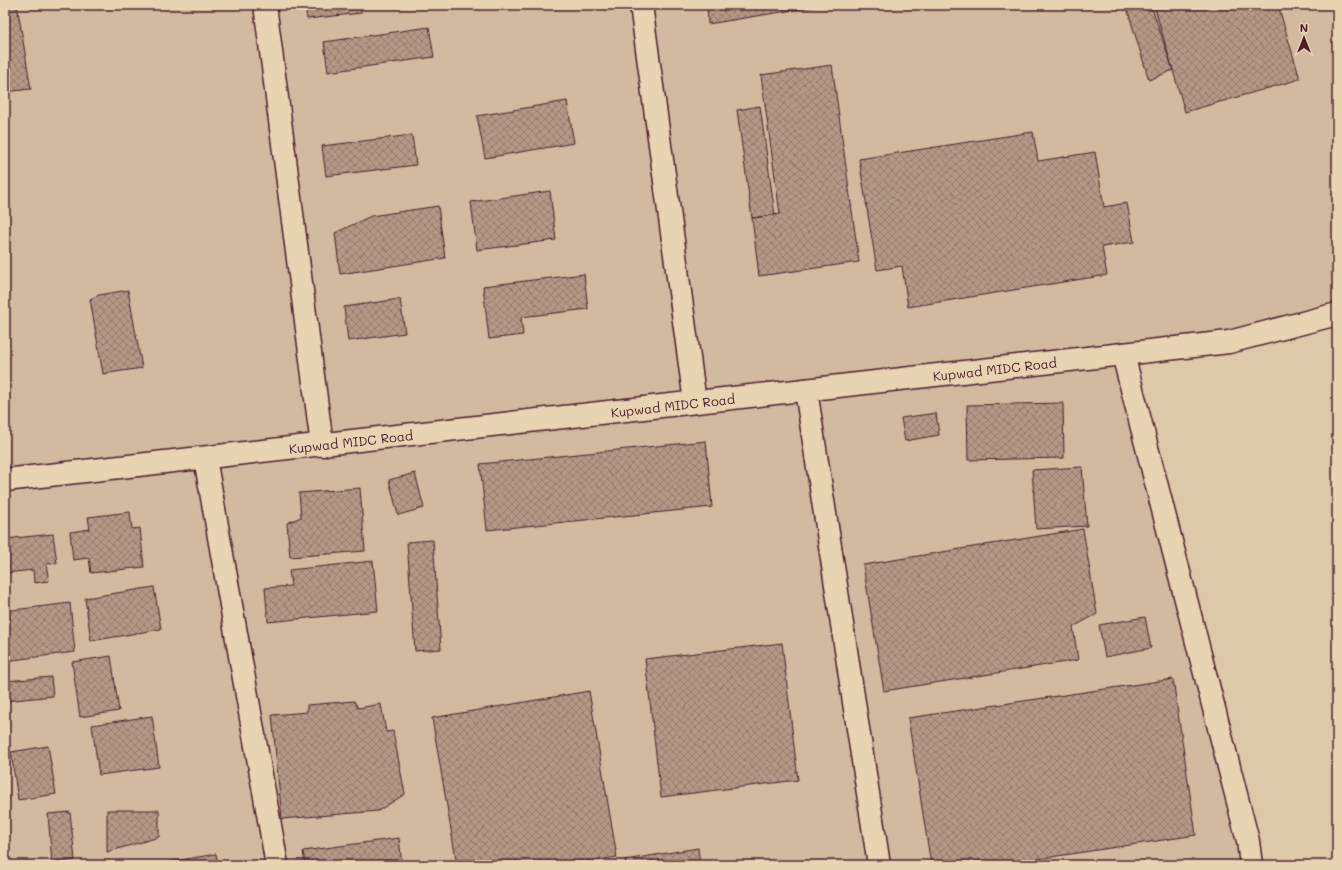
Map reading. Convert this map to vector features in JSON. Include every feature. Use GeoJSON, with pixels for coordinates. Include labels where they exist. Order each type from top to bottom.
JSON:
{"type":"FeatureCollection","features":[{"type":"Feature","properties":{"kind":"street"},"geometry":{"type":"LineString","coordinates":[[265,5],[322,445]]}},
{"type":"Feature","properties":{"kind":"street"},"geometry":{"type":"LineString","coordinates":[[641,5],[695,402]]}},
{"type":"Feature","properties":{"kind":"street","name":"Kupwad MIDC Road"},"geometry":{"type":"LineString","coordinates":[[5,480],[1229,342],[1337,314]]}},
{"type":"Feature","properties":{"kind":"street"},"geometry":{"type":"LineString","coordinates":[[1123,354],[1246,834],[1251,865]]}},
{"type":"Feature","properties":{"kind":"street"},"geometry":{"type":"LineString","coordinates":[[806,390],[879,865]]}},
{"type":"Feature","properties":{"kind":"street"},"geometry":{"type":"LineString","coordinates":[[205,458],[277,865]]}},
{"type":"Feature","properties":{"kind":"shaded area"},"geometry":{"type":"Polygon","coordinates":[[[5,5],[1337,5],[1337,311],[1124,354],[1203,666],[1242,865],[5,865],[5,5]]]}},
{"type":"Feature","properties":{"kind":"building"},"geometry":{"type":"Polygon","coordinates":[[[5,5],[17,5],[31,89],[5,92],[5,5]]]}},
{"type":"Feature","properties":{"kind":"building"},"geometry":{"type":"Polygon","coordinates":[[[305,5],[360,5],[361,13],[307,19],[305,5]]]}},
{"type":"Feature","properties":{"kind":"building"},"geometry":{"type":"Polygon","coordinates":[[[707,5],[824,5],[708,24],[707,5]]]}},
{"type":"Feature","properties":{"kind":"building"},"geometry":{"type":"Polygon","coordinates":[[[1126,5],[1151,5],[1173,70],[1149,80],[1126,5]]]}},
{"type":"Feature","properties":{"kind":"building"},"geometry":{"type":"Polygon","coordinates":[[[1154,5],[1278,5],[1300,79],[1185,112],[1154,5]]]}},
{"type":"Feature","properties":{"kind":"building"},"geometry":{"type":"Polygon","coordinates":[[[429,27],[434,57],[328,72],[324,42],[429,27]]]}},
{"type":"Feature","properties":{"kind":"building"},"geometry":{"type":"Polygon","coordinates":[[[832,65],[859,262],[759,276],[752,218],[780,214],[761,75],[832,65]]]}},
{"type":"Feature","properties":{"kind":"building"},"geometry":{"type":"Polygon","coordinates":[[[567,101],[574,143],[485,158],[477,116],[567,101]]]}},
{"type":"Feature","properties":{"kind":"building"},"geometry":{"type":"Polygon","coordinates":[[[760,106],[775,215],[752,218],[737,110],[760,106]]]}},
{"type":"Feature","properties":{"kind":"building"},"geometry":{"type":"Polygon","coordinates":[[[1033,132],[1038,161],[1095,152],[1104,207],[1127,203],[1134,242],[1102,247],[1107,275],[908,307],[902,266],[877,270],[859,159],[1033,132]]]}},
{"type":"Feature","properties":{"kind":"building"},"geometry":{"type":"Polygon","coordinates":[[[412,135],[416,165],[326,176],[322,146],[412,135]]]}},
{"type":"Feature","properties":{"kind":"building"},"geometry":{"type":"Polygon","coordinates":[[[550,191],[556,240],[477,250],[471,202],[550,191]]]}},
{"type":"Feature","properties":{"kind":"building"},"geometry":{"type":"Polygon","coordinates":[[[438,206],[445,258],[340,274],[335,233],[371,216],[438,206]]]}},
{"type":"Feature","properties":{"kind":"building"},"geometry":{"type":"Polygon","coordinates":[[[584,274],[588,309],[521,317],[523,335],[489,339],[483,286],[584,274]]]}},
{"type":"Feature","properties":{"kind":"building"},"geometry":{"type":"Polygon","coordinates":[[[128,290],[142,368],[103,374],[90,299],[99,295],[128,290]]]}},
{"type":"Feature","properties":{"kind":"building"},"geometry":{"type":"Polygon","coordinates":[[[400,299],[405,333],[348,341],[344,307],[400,299]]]}},
{"type":"Feature","properties":{"kind":"building"},"geometry":{"type":"Polygon","coordinates":[[[1063,403],[1064,458],[968,460],[967,405],[1063,403]]]}},
{"type":"Feature","properties":{"kind":"building"},"geometry":{"type":"Polygon","coordinates":[[[936,413],[939,435],[905,441],[901,418],[936,413]]]}},
{"type":"Feature","properties":{"kind":"building"},"geometry":{"type":"Polygon","coordinates":[[[706,441],[712,507],[487,530],[480,464],[706,441]]]}},
{"type":"Feature","properties":{"kind":"building"},"geometry":{"type":"Polygon","coordinates":[[[1082,467],[1087,526],[1036,529],[1032,470],[1082,467]]]}},
{"type":"Feature","properties":{"kind":"building"},"geometry":{"type":"Polygon","coordinates":[[[415,473],[424,508],[398,515],[389,480],[415,473]]]}},
{"type":"Feature","properties":{"kind":"building"},"geometry":{"type":"Polygon","coordinates":[[[360,488],[365,551],[290,557],[287,523],[301,517],[299,493],[360,488]]]}},
{"type":"Feature","properties":{"kind":"building"},"geometry":{"type":"Polygon","coordinates":[[[130,512],[132,529],[140,528],[144,567],[91,573],[89,558],[73,560],[70,532],[90,529],[88,517],[130,512]]]}},
{"type":"Feature","properties":{"kind":"building"},"geometry":{"type":"Polygon","coordinates":[[[1083,529],[1097,614],[1073,627],[1078,660],[884,691],[863,565],[1083,529]]]}},
{"type":"Feature","properties":{"kind":"building"},"geometry":{"type":"Polygon","coordinates":[[[53,534],[57,563],[46,564],[49,581],[34,583],[33,570],[6,573],[5,539],[53,534]]]}},
{"type":"Feature","properties":{"kind":"building"},"geometry":{"type":"Polygon","coordinates":[[[433,540],[441,649],[415,651],[407,542],[433,540]]]}},
{"type":"Feature","properties":{"kind":"building"},"geometry":{"type":"Polygon","coordinates":[[[373,561],[378,611],[268,622],[265,588],[291,586],[289,570],[373,561]]]}},
{"type":"Feature","properties":{"kind":"building"},"geometry":{"type":"Polygon","coordinates":[[[154,587],[161,629],[91,641],[85,598],[154,587]]]}},
{"type":"Feature","properties":{"kind":"building"},"geometry":{"type":"Polygon","coordinates":[[[70,603],[75,652],[5,661],[5,611],[70,603]]]}},
{"type":"Feature","properties":{"kind":"building"},"geometry":{"type":"Polygon","coordinates":[[[1145,617],[1151,648],[1105,657],[1099,625],[1145,617]]]}},
{"type":"Feature","properties":{"kind":"building"},"geometry":{"type":"Polygon","coordinates":[[[782,643],[798,780],[661,797],[645,659],[782,643]]]}},
{"type":"Feature","properties":{"kind":"building"},"geometry":{"type":"Polygon","coordinates":[[[111,656],[119,711],[80,717],[72,662],[111,656]]]}},
{"type":"Feature","properties":{"kind":"building"},"geometry":{"type":"Polygon","coordinates":[[[51,677],[53,696],[5,701],[5,681],[51,677]]]}},
{"type":"Feature","properties":{"kind":"building"},"geometry":{"type":"Polygon","coordinates":[[[1173,679],[1196,835],[998,865],[931,865],[908,718],[1173,679]]]}},
{"type":"Feature","properties":{"kind":"building"},"geometry":{"type":"Polygon","coordinates":[[[589,691],[617,857],[569,865],[457,865],[432,718],[589,691]]]}},
{"type":"Feature","properties":{"kind":"building"},"geometry":{"type":"Polygon","coordinates":[[[354,701],[358,708],[381,704],[386,732],[393,731],[405,794],[378,811],[282,819],[272,715],[307,712],[307,705],[354,701]]]}},
{"type":"Feature","properties":{"kind":"building"},"geometry":{"type":"Polygon","coordinates":[[[152,716],[159,767],[99,775],[92,725],[152,716]]]}},
{"type":"Feature","properties":{"kind":"building"},"geometry":{"type":"Polygon","coordinates":[[[48,746],[56,794],[18,800],[11,752],[48,746]]]}},
{"type":"Feature","properties":{"kind":"building"},"geometry":{"type":"Polygon","coordinates":[[[107,810],[159,810],[159,837],[107,852],[107,810]]]}},
{"type":"Feature","properties":{"kind":"building"},"geometry":{"type":"Polygon","coordinates":[[[70,812],[75,860],[52,863],[48,814],[70,812]]]}},
{"type":"Feature","properties":{"kind":"building"},"geometry":{"type":"Polygon","coordinates":[[[399,838],[402,865],[305,865],[303,851],[399,838]]]}},
{"type":"Feature","properties":{"kind":"building"},"geometry":{"type":"Polygon","coordinates":[[[698,848],[700,865],[626,865],[625,860],[698,848]]]}},
{"type":"Feature","properties":{"kind":"building"},"geometry":{"type":"Polygon","coordinates":[[[216,854],[218,865],[151,865],[216,854]]]}}]}
